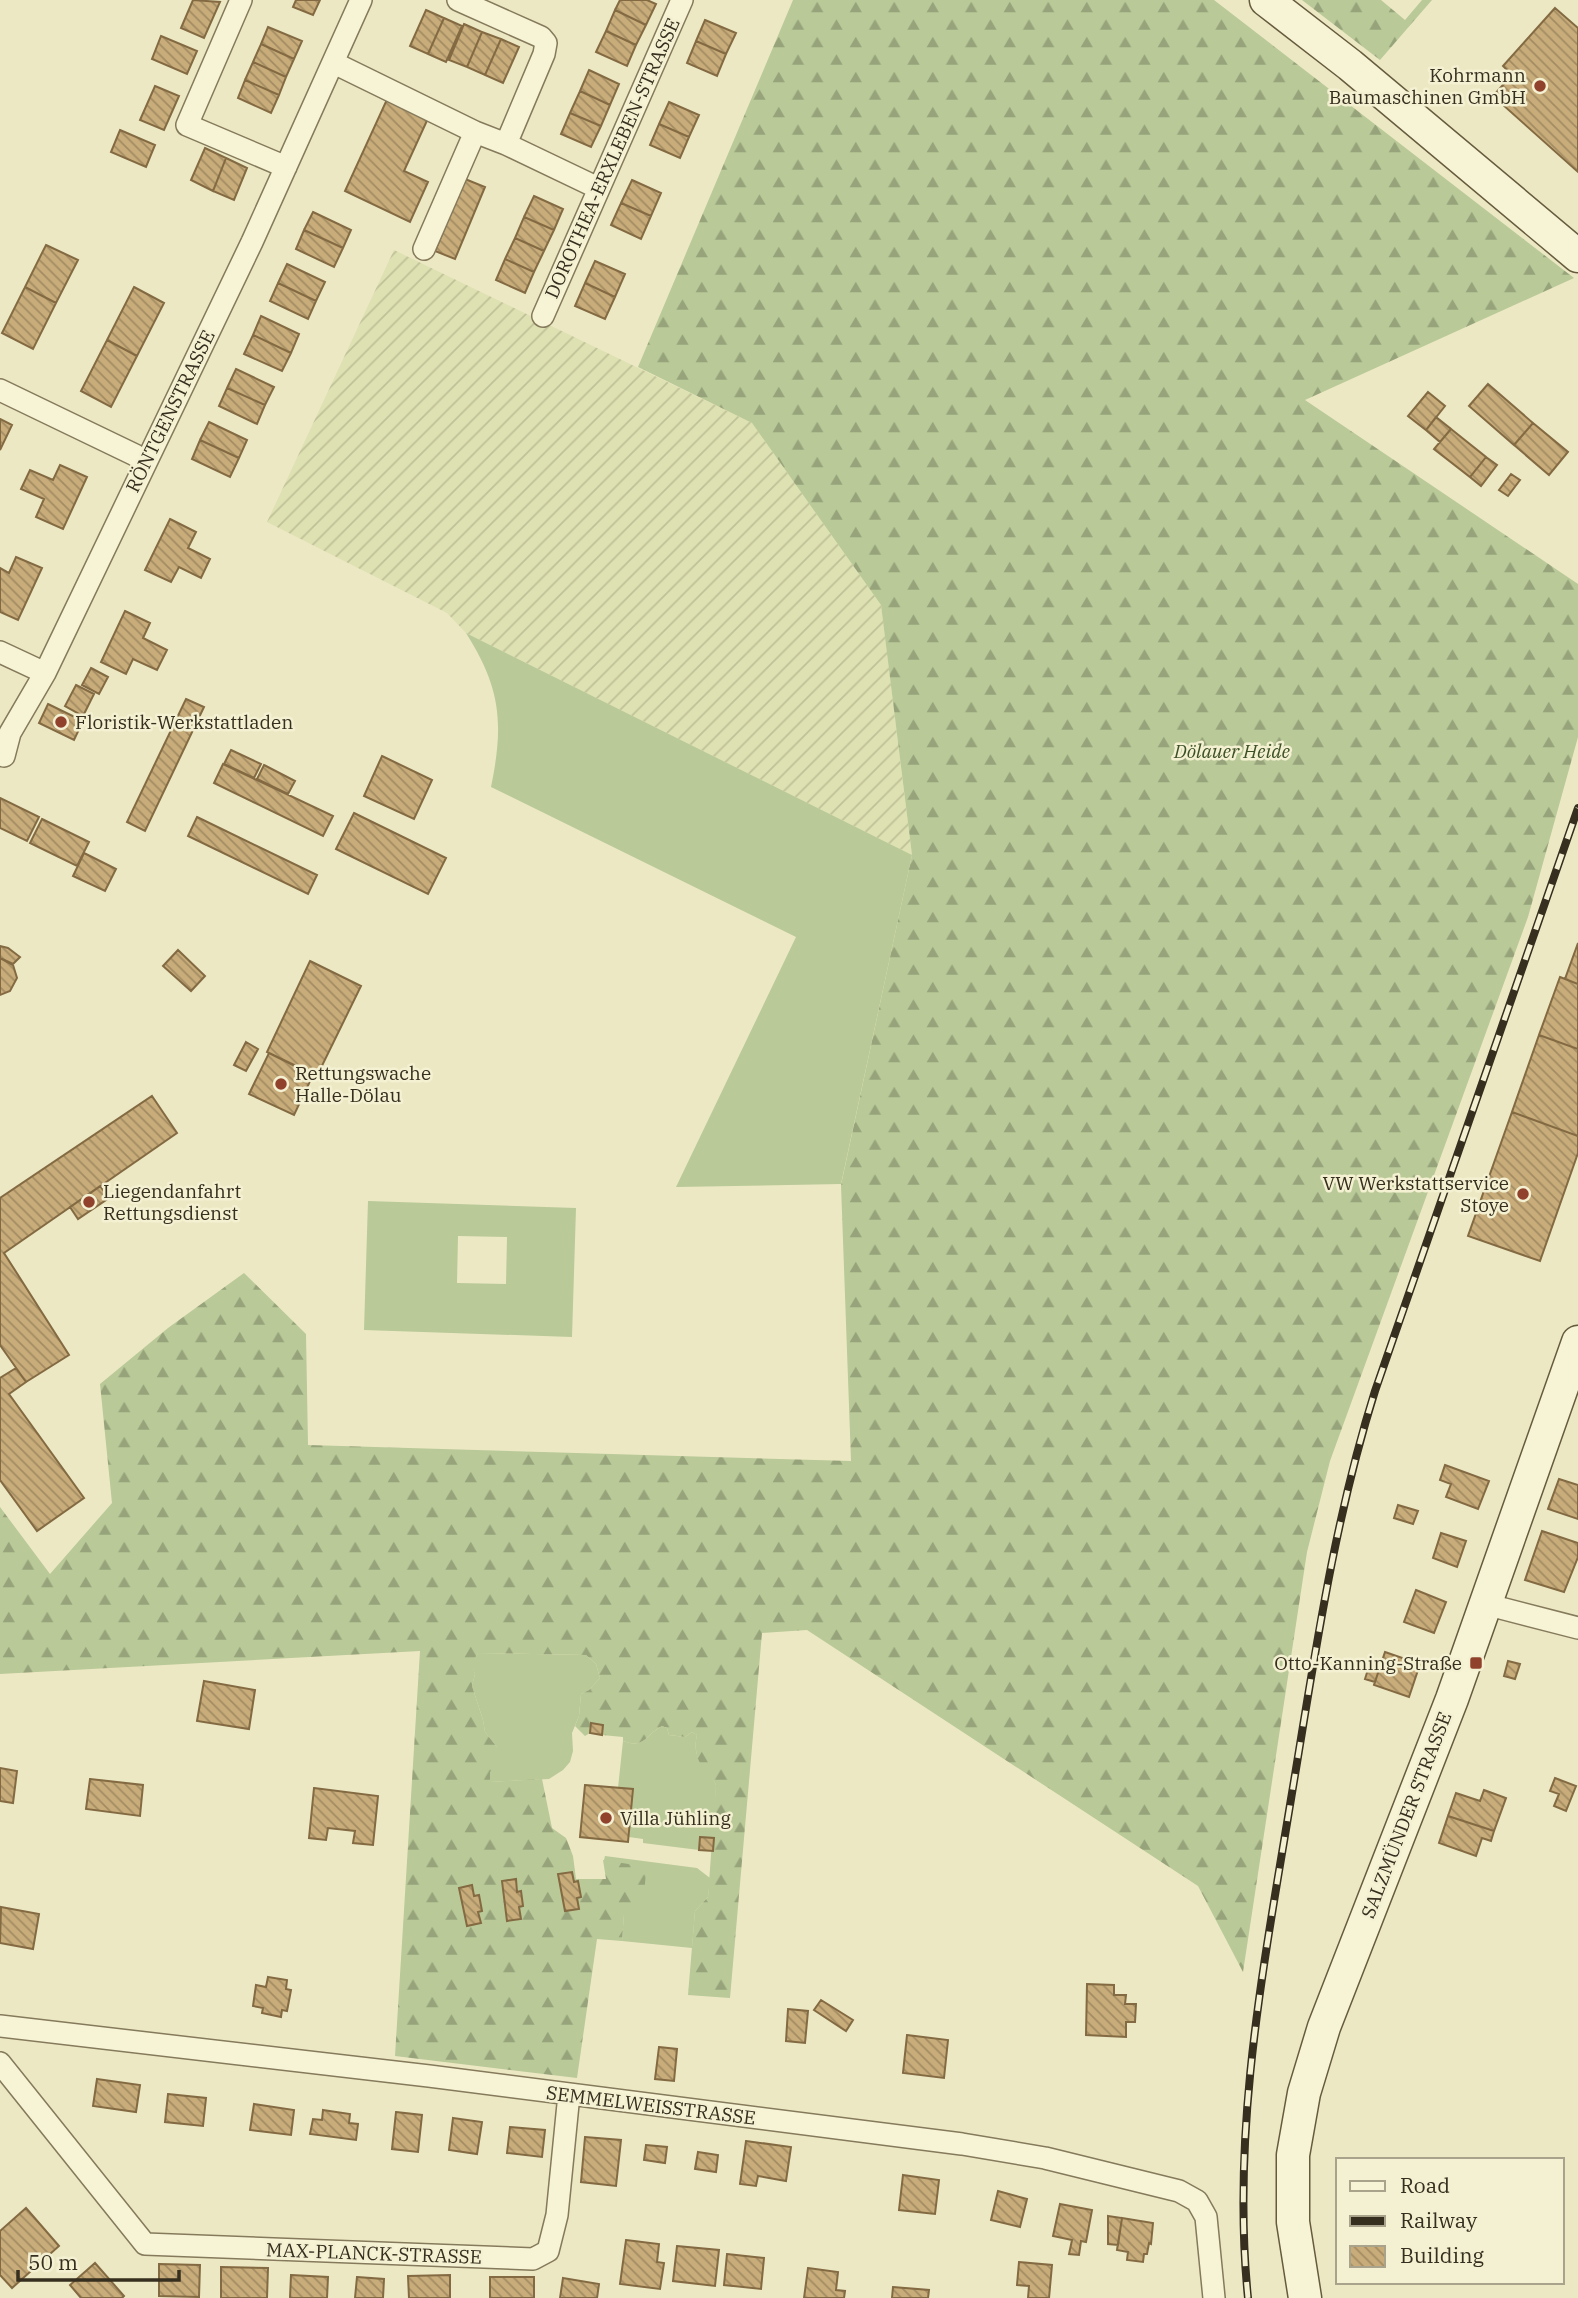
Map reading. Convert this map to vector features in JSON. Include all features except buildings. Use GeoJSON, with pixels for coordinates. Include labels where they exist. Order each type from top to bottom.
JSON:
{"type":"FeatureCollection","features":[{"type":"Feature","properties":{"kind":"main road"},"geometry":{"type":"LineString","coordinates":[[1266,0],[1350,65],[1578,256]]}},
{"type":"Feature","properties":{"kind":"main road","name":"SALZMÜNDER STRASSE"},"geometry":{"type":"LineString","coordinates":[[1305,2298],[1293,2222],[1293,2155],[1304,2094],[1324,2027],[1452,1699],[1578,1342]]}},
{"type":"Feature","properties":{"kind":"street"},"geometry":{"type":"LineString","coordinates":[[241,0],[187,125],[286,167]]}},
{"type":"Feature","properties":{"kind":"street","name":"RÖNTGENSTRASSE"},"geometry":{"type":"LineString","coordinates":[[4,756],[10,733],[45,673],[286,167],[361,0]]}},
{"type":"Feature","properties":{"kind":"street"},"geometry":{"type":"LineString","coordinates":[[458,0],[541,37],[546,43],[544,54],[506,144]]}},
{"type":"Feature","properties":{"kind":"street","name":"DOROTHEA-ERXLEBEN-STRASSE"},"geometry":{"type":"LineString","coordinates":[[543,316],[682,0]]}},
{"type":"Feature","properties":{"kind":"street"},"geometry":{"type":"LineString","coordinates":[[334,63],[598,188]]}},
{"type":"Feature","properties":{"kind":"street"},"geometry":{"type":"LineString","coordinates":[[424,249],[475,132]]}},
{"type":"Feature","properties":{"kind":"street"},"geometry":{"type":"LineString","coordinates":[[0,390],[135,455],[145,463]]}},
{"type":"Feature","properties":{"kind":"street"},"geometry":{"type":"LineString","coordinates":[[0,652],[45,673]]}},
{"type":"Feature","properties":{"kind":"street"},"geometry":{"type":"LineString","coordinates":[[1485,1604],[1578,1628]]}},
{"type":"Feature","properties":{"kind":"street","name":"SEMMELWEISSTRASSE"},"geometry":{"type":"LineString","coordinates":[[0,2026],[569,2094],[962,2144],[1045,2158],[1179,2191],[1197,2201],[1206,2217],[1214,2298]]}},
{"type":"Feature","properties":{"kind":"street","name":"MAX-PLANCK-STRASSE"},"geometry":{"type":"LineString","coordinates":[[0,2063],[145,2244],[533,2259],[548,2252],[557,2215],[569,2094]]}},
{"type":"Feature","properties":{"kind":"green space","name":"Dölauer Heide"},"geometry":{"type":"Polygon","coordinates":[[[793,0],[1214,0],[1574,278],[1305,400],[1578,584],[1578,737],[1528,917],[1330,1461],[1307,1552],[1243,1972],[1198,1886],[807,1630],[762,1633],[730,1998],[688,1995],[695,1911],[708,1897],[716,1785],[698,1758],[697,1735],[692,1732],[685,1737],[669,1735],[667,1728],[662,1726],[644,1740],[630,1743],[623,1741],[623,1737],[602,1735],[603,1725],[592,1723],[590,1733],[585,1736],[575,1726],[581,1694],[600,1678],[596,1664],[586,1655],[478,1653],[472,1663],[475,1674],[472,1686],[485,1732],[497,1747],[501,1761],[490,1772],[490,1782],[542,1779],[552,1828],[566,1838],[573,1856],[576,1879],[606,1879],[603,1860],[641,1866],[646,1871],[643,1909],[640,1913],[624,1914],[622,1941],[597,1939],[577,2078],[395,2056],[420,1651],[0,1674],[0,1507],[50,1574],[112,1503],[100,1384],[168,1328],[244,1273],[306,1334],[308,1445],[851,1461],[841,1185],[912,855],[881,605],[752,423],[638,367],[793,0]],[[571,1872],[558,1875],[565,1911],[579,1908],[577,1898],[581,1897],[578,1882],[574,1882],[571,1872]],[[515,1880],[502,1881],[507,1921],[521,1919],[521,1891],[517,1892],[515,1880]],[[472,1885],[459,1888],[467,1925],[480,1922],[478,1912],[482,1910],[479,1896],[474,1896],[472,1885]]]}},
{"type":"Feature","properties":{"kind":"green space"},"geometry":{"type":"Polygon","coordinates":[[[1302,0],[1381,0],[1405,20],[1422,0],[1432,0],[1380,60],[1302,0]]]}},
{"type":"Feature","properties":{"kind":"green space"},"geometry":{"type":"Polygon","coordinates":[[[394,250],[752,423],[881,605],[912,855],[466,633],[447,613],[267,522],[394,250]]]}},
{"type":"Feature","properties":{"kind":"green space"},"geometry":{"type":"Polygon","coordinates":[[[466,633],[912,855],[841,1184],[676,1187],[796,937],[491,787],[498,744],[496,707],[486,671],[466,633]]]}},
{"type":"Feature","properties":{"kind":"green space"},"geometry":{"type":"Polygon","coordinates":[[[368,1201],[576,1208],[572,1337],[364,1330],[368,1201]],[[458,1236],[457,1283],[506,1284],[507,1237],[458,1236]]]}},
{"type":"Feature","properties":{"kind":"green space"},"geometry":{"type":"Polygon","coordinates":[[[478,1653],[586,1655],[596,1664],[600,1678],[581,1694],[579,1716],[572,1733],[573,1751],[570,1762],[549,1779],[490,1782],[497,1747],[485,1732],[472,1686],[475,1674],[471,1663],[478,1653]]]}},
{"type":"Feature","properties":{"kind":"green space"},"geometry":{"type":"Polygon","coordinates":[[[662,1726],[667,1728],[669,1735],[685,1737],[692,1732],[697,1735],[698,1757],[716,1785],[714,1838],[701,1837],[699,1850],[643,1843],[643,1839],[629,1837],[633,1790],[618,1788],[623,1741],[640,1742],[662,1726]]]}},
{"type":"Feature","properties":{"kind":"green space"},"geometry":{"type":"Polygon","coordinates":[[[605,1856],[697,1868],[710,1878],[708,1897],[695,1911],[692,1948],[622,1941],[624,1913],[604,1860],[605,1856]]]}},
{"type":"Feature","properties":{"kind":"railway"},"geometry":{"type":"LineString","coordinates":[[1248,2298],[1244,2172],[1253,2047],[1270,1923],[1317,1645],[1347,1492],[1375,1391],[1578,808]]}},
{"type":"Feature","properties":{"kind":"place","name":"Kohrmann Baumaschinen GmbH"},"geometry":{"type":"Point","coordinates":[1540,86]}},
{"type":"Feature","properties":{"kind":"place","name":"Floristik-Werkstattladen"},"geometry":{"type":"Point","coordinates":[61,722]}},
{"type":"Feature","properties":{"kind":"place","name":"Rettungswache Halle-Dölau"},"geometry":{"type":"Point","coordinates":[281,1084]}},
{"type":"Feature","properties":{"kind":"place","name":"VW Werkstattservice Stoye"},"geometry":{"type":"Point","coordinates":[1523,1194]}},
{"type":"Feature","properties":{"kind":"place","name":"Liegendanfahrt Rettungsdienst"},"geometry":{"type":"Point","coordinates":[89,1202]}},
{"type":"Feature","properties":{"kind":"place","name":"Otto-Kanning-Straße"},"geometry":{"type":"Point","coordinates":[1476,1663]}},
{"type":"Feature","properties":{"kind":"place","name":"Villa Jühling"},"geometry":{"type":"Point","coordinates":[606,1818]}}]}
